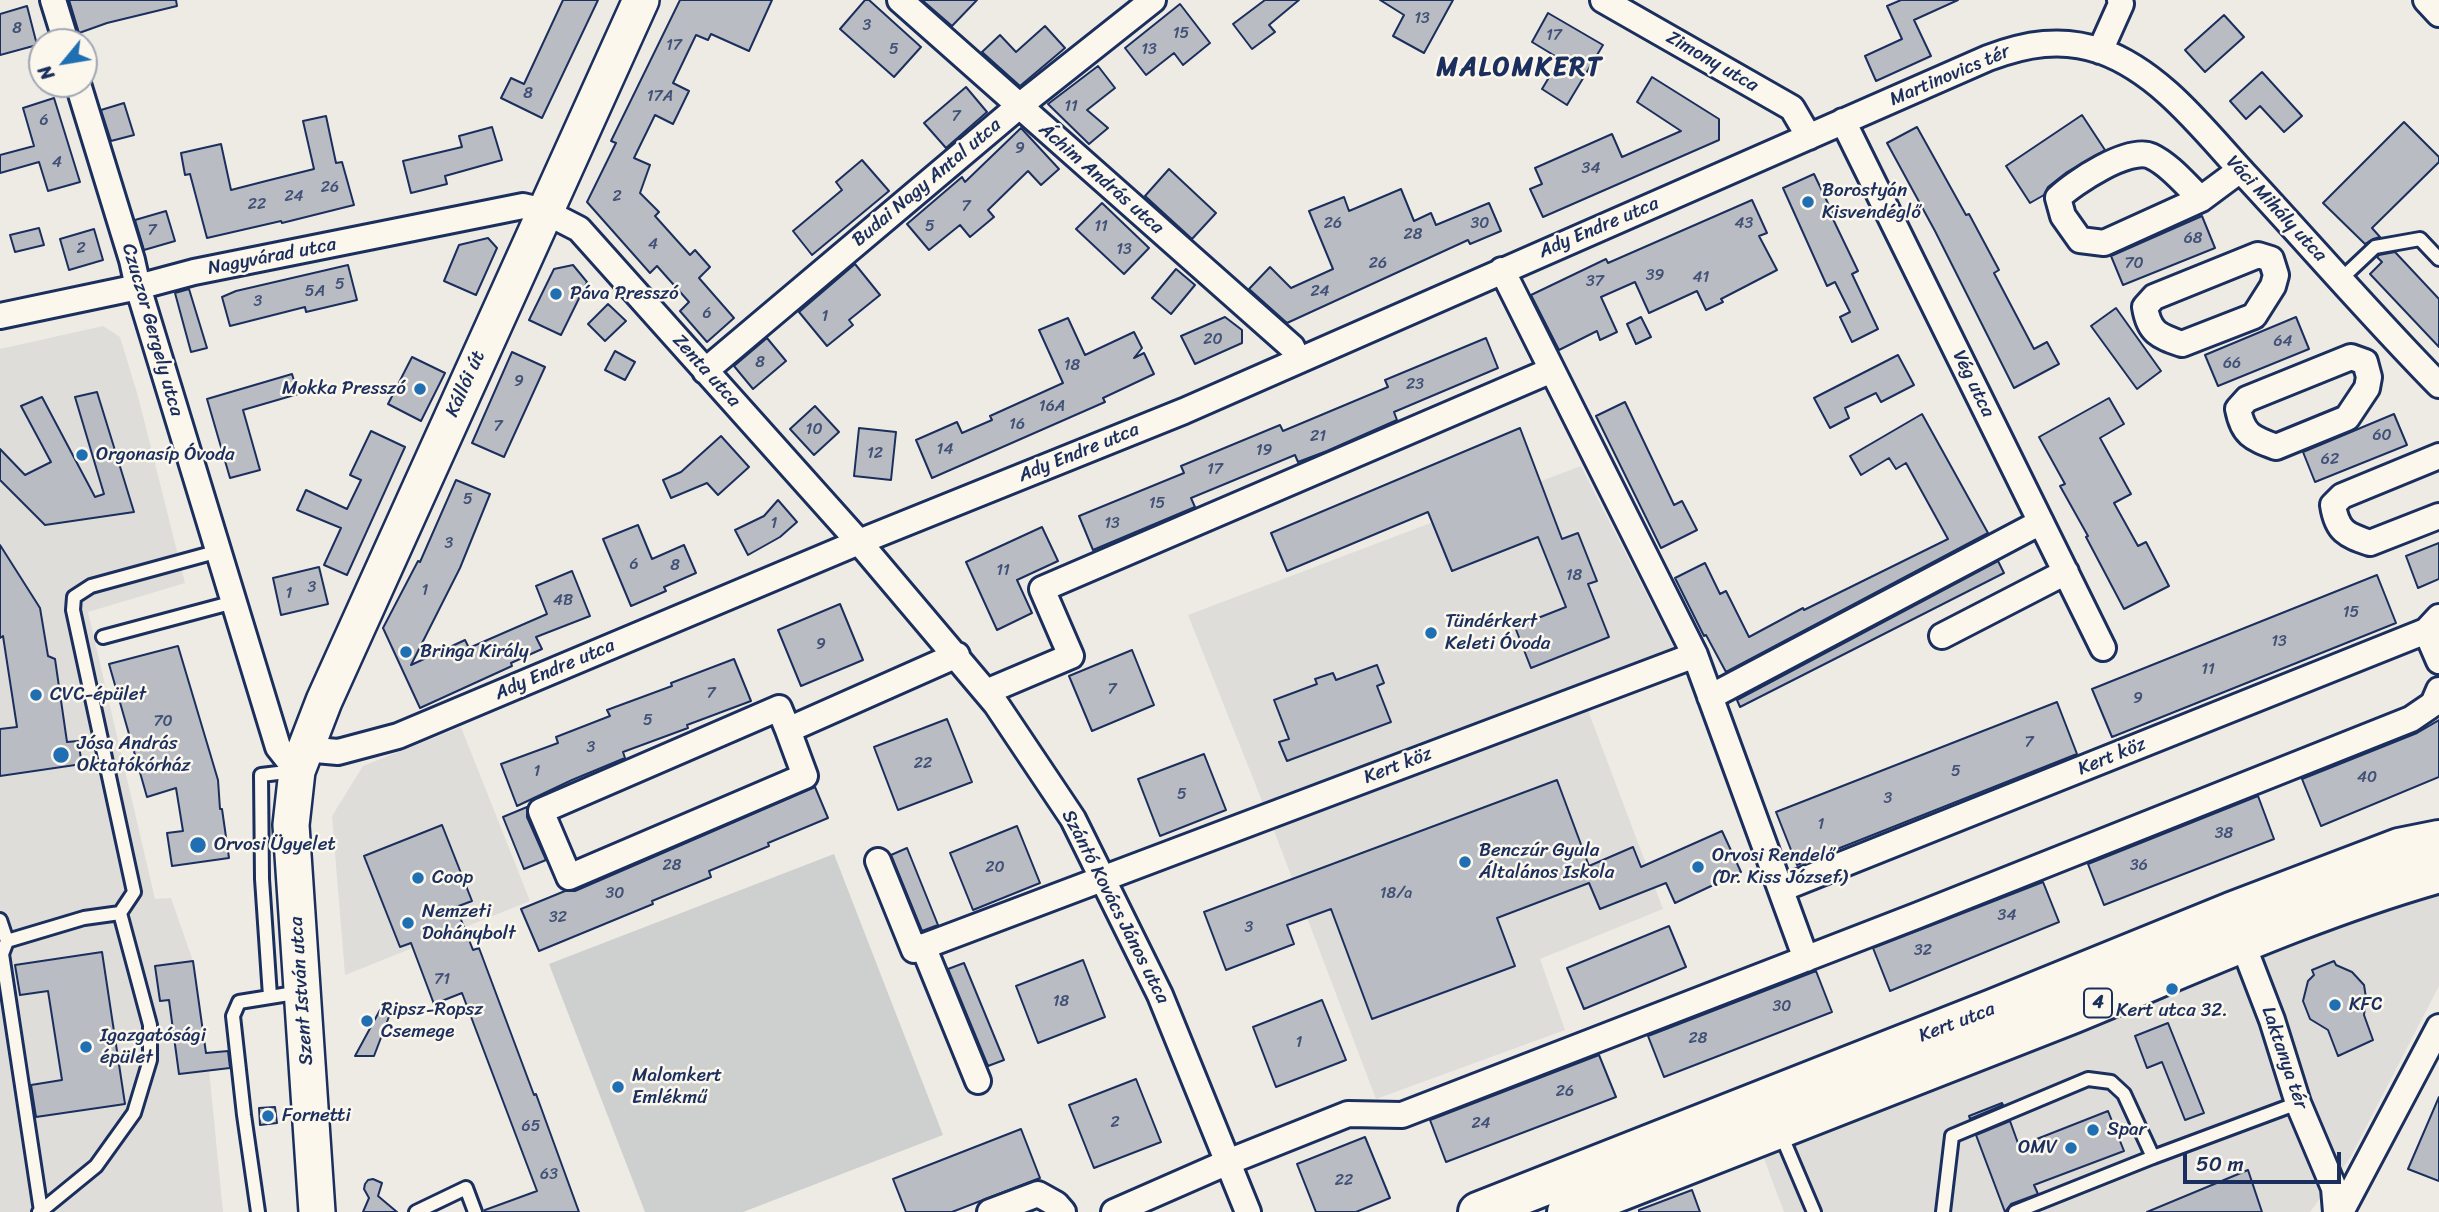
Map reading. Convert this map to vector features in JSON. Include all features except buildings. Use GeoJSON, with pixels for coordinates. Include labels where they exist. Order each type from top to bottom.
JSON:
{"type":"FeatureCollection","features":[{"type":"Feature","properties":{"kind":"main road","name":"Kállói út"},"geometry":{"type":"LineString","coordinates":[[300,760],[544,211],[641,0]]}},
{"type":"Feature","properties":{"kind":"main road","name":"Szent István utca"},"geometry":{"type":"LineString","coordinates":[[300,760],[291,825],[286,994],[317,1212]]}},
{"type":"Feature","properties":{"kind":"main road","name":"Kert utca"},"geometry":{"type":"LineString","coordinates":[[1478,1212],[2068,1015],[2399,848],[2439,840]]}},
{"type":"Feature","properties":{"kind":"main road","name":"Kert utca"},"geometry":{"type":"LineString","coordinates":[[1567,1212],[1787,1108],[2237,928],[2319,914],[2439,873]]}},
{"type":"Feature","properties":{"kind":"street"},"geometry":{"type":"LineString","coordinates":[[53,0],[62,28]]}},
{"type":"Feature","properties":{"kind":"street","name":"Áchim András utca"},"geometry":{"type":"LineString","coordinates":[[900,0],[1292,347],[1298,360]]}},
{"type":"Feature","properties":{"kind":"street","name":"Budai Nagy Antal utca"},"geometry":{"type":"LineString","coordinates":[[705,371],[1018,107],[1153,0]]}},
{"type":"Feature","properties":{"kind":"street","name":"Zimony utca"},"geometry":{"type":"LineString","coordinates":[[1602,0],[1792,108],[1809,137]]}},
{"type":"Feature","properties":{"kind":"street"},"geometry":{"type":"LineString","coordinates":[[2426,0],[2439,13]]}},
{"type":"Feature","properties":{"kind":"street"},"geometry":{"type":"LineString","coordinates":[[2100,51],[2123,1]]}},
{"type":"Feature","properties":{"kind":"street","name":"Martinovics tér"},"geometry":{"type":"LineString","coordinates":[[1843,121],[2011,50],[2050,42],[2100,51]]}},
{"type":"Feature","properties":{"kind":"street","name":"Váci Mihály utca"},"geometry":{"type":"LineString","coordinates":[[2100,51],[2147,75],[2240,170],[2439,385]]}},
{"type":"Feature","properties":{"kind":"street","name":"Czuczor Gergely utca"},"geometry":{"type":"LineString","coordinates":[[82,98],[278,747],[300,760]]}},
{"type":"Feature","properties":{"kind":"street","name":"Ady Endre utca"},"geometry":{"type":"LineString","coordinates":[[300,760],[398,736],[859,542],[1184,411],[1843,121]]}},
{"type":"Feature","properties":{"kind":"street","name":"Vég utca"},"geometry":{"type":"LineString","coordinates":[[1843,121],[2103,648]]}},
{"type":"Feature","properties":{"kind":"street"},"geometry":{"type":"LineString","coordinates":[[2201,200],[2171,170],[2149,154],[2129,155],[2071,185],[2058,198],[2063,216],[2080,240],[2104,243],[2201,200],[2240,170]]}},
{"type":"Feature","properties":{"kind":"street","name":"Nagyvárad utca"},"geometry":{"type":"LineString","coordinates":[[0,316],[138,287],[194,272],[523,206],[544,211]]}},
{"type":"Feature","properties":{"kind":"street","name":"Zenta utca"},"geometry":{"type":"LineString","coordinates":[[544,211],[579,229],[859,542]]}},
{"type":"Feature","properties":{"kind":"street"},"geometry":{"type":"LineString","coordinates":[[2271,259],[2300,234]]}},
{"type":"Feature","properties":{"kind":"street"},"geometry":{"type":"LineString","coordinates":[[2258,255],[2271,259],[2276,275],[2273,286],[2254,316],[2182,344],[2158,335],[2147,321],[2145,307],[2154,297],[2258,255]]}},
{"type":"Feature","properties":{"kind":"street"},"geometry":{"type":"LineString","coordinates":[[1502,270],[1695,655],[1806,959]]}},
{"type":"Feature","properties":{"kind":"street"},"geometry":{"type":"LineString","coordinates":[[2364,362],[2393,336]]}},
{"type":"Feature","properties":{"kind":"street"},"geometry":{"type":"LineString","coordinates":[[2351,357],[2364,362],[2368,377],[2367,388],[2347,418],[2276,447],[2251,438],[2241,423],[2238,409],[2247,399],[2351,357]]}},
{"type":"Feature","properties":{"kind":"street"},"geometry":{"type":"LineString","coordinates":[[986,692],[1071,656],[1042,589],[1552,370]]}},
{"type":"Feature","properties":{"kind":"street"},"geometry":{"type":"LineString","coordinates":[[2439,456],[2342,496],[2333,505],[2335,520],[2345,534],[2370,543],[2439,516]]}},
{"type":"Feature","properties":{"kind":"street"},"geometry":{"type":"LineString","coordinates":[[1710,697],[2041,522]]}},
{"type":"Feature","properties":{"kind":"street","name":"Szántó Kovács János utca"},"geometry":{"type":"LineString","coordinates":[[859,542],[986,692],[1073,819],[1160,995],[1248,1212]]}},
{"type":"Feature","properties":{"kind":"street"},"geometry":{"type":"LineString","coordinates":[[1942,636],[2066,572]]}},
{"type":"Feature","properties":{"kind":"street"},"geometry":{"type":"LineString","coordinates":[[2432,624],[2439,661]]}},
{"type":"Feature","properties":{"kind":"street","name":"Kert köz"},"geometry":{"type":"LineString","coordinates":[[1781,889],[2432,624]]}},
{"type":"Feature","properties":{"kind":"street"},"geometry":{"type":"LineString","coordinates":[[788,730],[957,655]]}},
{"type":"Feature","properties":{"kind":"street","name":"Kert köz"},"geometry":{"type":"LineString","coordinates":[[923,946],[1695,655]]}},
{"type":"Feature","properties":{"kind":"street"},"geometry":{"type":"LineString","coordinates":[[1114,1212],[1348,1114],[1402,1115],[1806,959],[2411,719],[2432,704],[2439,690]]}},
{"type":"Feature","properties":{"kind":"street"},"geometry":{"type":"LineString","coordinates":[[779,708],[788,730],[805,776],[569,877],[541,811],[779,708]]}},
{"type":"Feature","properties":{"kind":"street"},"geometry":{"type":"LineString","coordinates":[[878,861],[914,950],[923,946],[978,1081]]}},
{"type":"Feature","properties":{"kind":"street","name":"Laktanya tér"},"geometry":{"type":"LineString","coordinates":[[2237,928],[2272,1020],[2298,1103],[2334,1188],[2338,1212]]}},
{"type":"Feature","properties":{"kind":"street","name":"Laktanya tér"},"geometry":{"type":"LineString","coordinates":[[2338,1212],[2439,1027]]}},
{"type":"Feature","properties":{"kind":"street"},"geometry":{"type":"LineString","coordinates":[[990,1212],[1038,1194],[1056,1204],[1063,1212]]}},
{"type":"Feature","properties":{"kind":"lane"},"geometry":{"type":"LineString","coordinates":[[2341,279],[2375,247],[2420,239],[2439,260]]}},
{"type":"Feature","properties":{"kind":"lane"},"geometry":{"type":"LineString","coordinates":[[7,941],[85,918],[120,913],[134,892],[73,610],[74,597],[91,586],[219,551]]}},
{"type":"Feature","properties":{"kind":"lane"},"geometry":{"type":"LineString","coordinates":[[103,637],[234,602]]}},
{"type":"Feature","properties":{"kind":"lane"},"geometry":{"type":"LineString","coordinates":[[40,1211],[96,1166],[134,1112],[150,1060],[150,1025],[120,913]]}},
{"type":"Feature","properties":{"kind":"lane"},"geometry":{"type":"LineString","coordinates":[[0,920],[7,941],[1,954],[40,1211]]}},
{"type":"Feature","properties":{"kind":"lane"},"geometry":{"type":"LineString","coordinates":[[258,1212],[233,1016],[239,1002],[286,994]]}},
{"type":"Feature","properties":{"kind":"lane"},"geometry":{"type":"LineString","coordinates":[[1943,1212],[1952,1136],[2088,1079],[2111,1082],[2124,1094],[2153,1157]]}},
{"type":"Feature","properties":{"kind":"lane"},"geometry":{"type":"LineString","coordinates":[[2015,1212],[2298,1103]]}},
{"type":"Feature","properties":{"kind":"lane"},"geometry":{"type":"LineString","coordinates":[[1787,1108],[1814,1212]]}},
{"type":"Feature","properties":{"kind":"lane"},"geometry":{"type":"LineString","coordinates":[[416,1212],[466,1188],[475,1212]]}},
{"type":"Feature","properties":{"kind":"shaded area","name":"Jósa András Oktatókórház"},"geometry":{"type":"Polygon","coordinates":[[[103,326],[120,337],[138,396],[185,583],[88,612],[155,899],[171,898],[193,961],[209,1069],[223,1212],[0,1212],[0,349],[103,326]]]}},
{"type":"Feature","properties":{"kind":"shaded area","name":"Tündérkert Keleti Óvoda"},"geometry":{"type":"Polygon","coordinates":[[[1581,466],[1676,652],[1264,806],[1188,615],[1581,466]]]}},
{"type":"Feature","properties":{"kind":"shaded area","name":"Benczúr Gyula Általános Iskola"},"geometry":{"type":"Polygon","coordinates":[[[1583,697],[1663,909],[1540,959],[1565,1030],[1376,1099],[1268,815],[1583,697]]]}},
{"type":"Feature","properties":{"kind":"shaded area"},"geometry":{"type":"Polygon","coordinates":[[[461,727],[530,901],[345,975],[332,816],[363,766],[461,727]]]}},
{"type":"Feature","properties":{"kind":"shaded area"},"geometry":{"type":"Polygon","coordinates":[[[834,854],[943,1135],[743,1212],[645,1212],[549,964],[834,854]]]}},
{"type":"Feature","properties":{"kind":"shaded area"},"geometry":{"type":"Polygon","coordinates":[[[2439,884],[2439,986],[2350,1158],[2310,1212],[1784,1212],[1760,1148],[2439,884]]]}},
{"type":"Feature","properties":{"kind":"place","name":"Borostyán Kisvendéglő"},"geometry":{"type":"Point","coordinates":[1808,202]}},
{"type":"Feature","properties":{"kind":"place","name":"Páva Presszó"},"geometry":{"type":"Point","coordinates":[556,294]}},
{"type":"Feature","properties":{"kind":"place","name":"Mokka Presszó"},"geometry":{"type":"Point","coordinates":[420,389]}},
{"type":"Feature","properties":{"kind":"place","name":"Orgonasíp Óvoda"},"geometry":{"type":"Point","coordinates":[82,455]}},
{"type":"Feature","properties":{"kind":"place","name":"Tündérkert Keleti Óvoda"},"geometry":{"type":"Point","coordinates":[1431,633]}},
{"type":"Feature","properties":{"kind":"place","name":"Bringa Király"},"geometry":{"type":"Point","coordinates":[406,652]}},
{"type":"Feature","properties":{"kind":"place","name":"CVC-épület"},"geometry":{"type":"Point","coordinates":[36,695]}},
{"type":"Feature","properties":{"kind":"place","name":"Jósa András Oktatókórház"},"geometry":{"type":"Point","coordinates":[61,755]}},
{"type":"Feature","properties":{"kind":"place","name":"Orvosi Ügyelet"},"geometry":{"type":"Point","coordinates":[198,845]}},
{"type":"Feature","properties":{"kind":"place","name":"Benczúr Gyula Általános Iskola"},"geometry":{"type":"Point","coordinates":[1465,862]}},
{"type":"Feature","properties":{"kind":"place","name":"Orvosi Rendelő (Dr. Kiss József)"},"geometry":{"type":"Point","coordinates":[1698,867]}},
{"type":"Feature","properties":{"kind":"place","name":"Coop"},"geometry":{"type":"Point","coordinates":[418,878]}},
{"type":"Feature","properties":{"kind":"place","name":"Nemzeti Dohánybolt"},"geometry":{"type":"Point","coordinates":[408,923]}},
{"type":"Feature","properties":{"kind":"place","name":"Kert utca 32."},"geometry":{"type":"Point","coordinates":[2172,989]}},
{"type":"Feature","properties":{"kind":"place","name":"KFC"},"geometry":{"type":"Point","coordinates":[2335,1005]}},
{"type":"Feature","properties":{"kind":"place","name":"Ripsz-Ropsz Csemege"},"geometry":{"type":"Point","coordinates":[367,1021]}},
{"type":"Feature","properties":{"kind":"place","name":"Igazgatósági épület"},"geometry":{"type":"Point","coordinates":[86,1047]}},
{"type":"Feature","properties":{"kind":"place","name":"Malomkert Emlékmű"},"geometry":{"type":"Point","coordinates":[618,1087]}},
{"type":"Feature","properties":{"kind":"place","name":"Fornetti"},"geometry":{"type":"Point","coordinates":[268,1116]}},
{"type":"Feature","properties":{"kind":"place","name":"Spar"},"geometry":{"type":"Point","coordinates":[2093,1130]}},
{"type":"Feature","properties":{"kind":"place","name":"OMV"},"geometry":{"type":"Point","coordinates":[2071,1148]}},
{"type":"Feature","properties":{"kind":"district","name":"MALOMKERT"},"geometry":{"type":"Point","coordinates":[1520,68]}}]}
